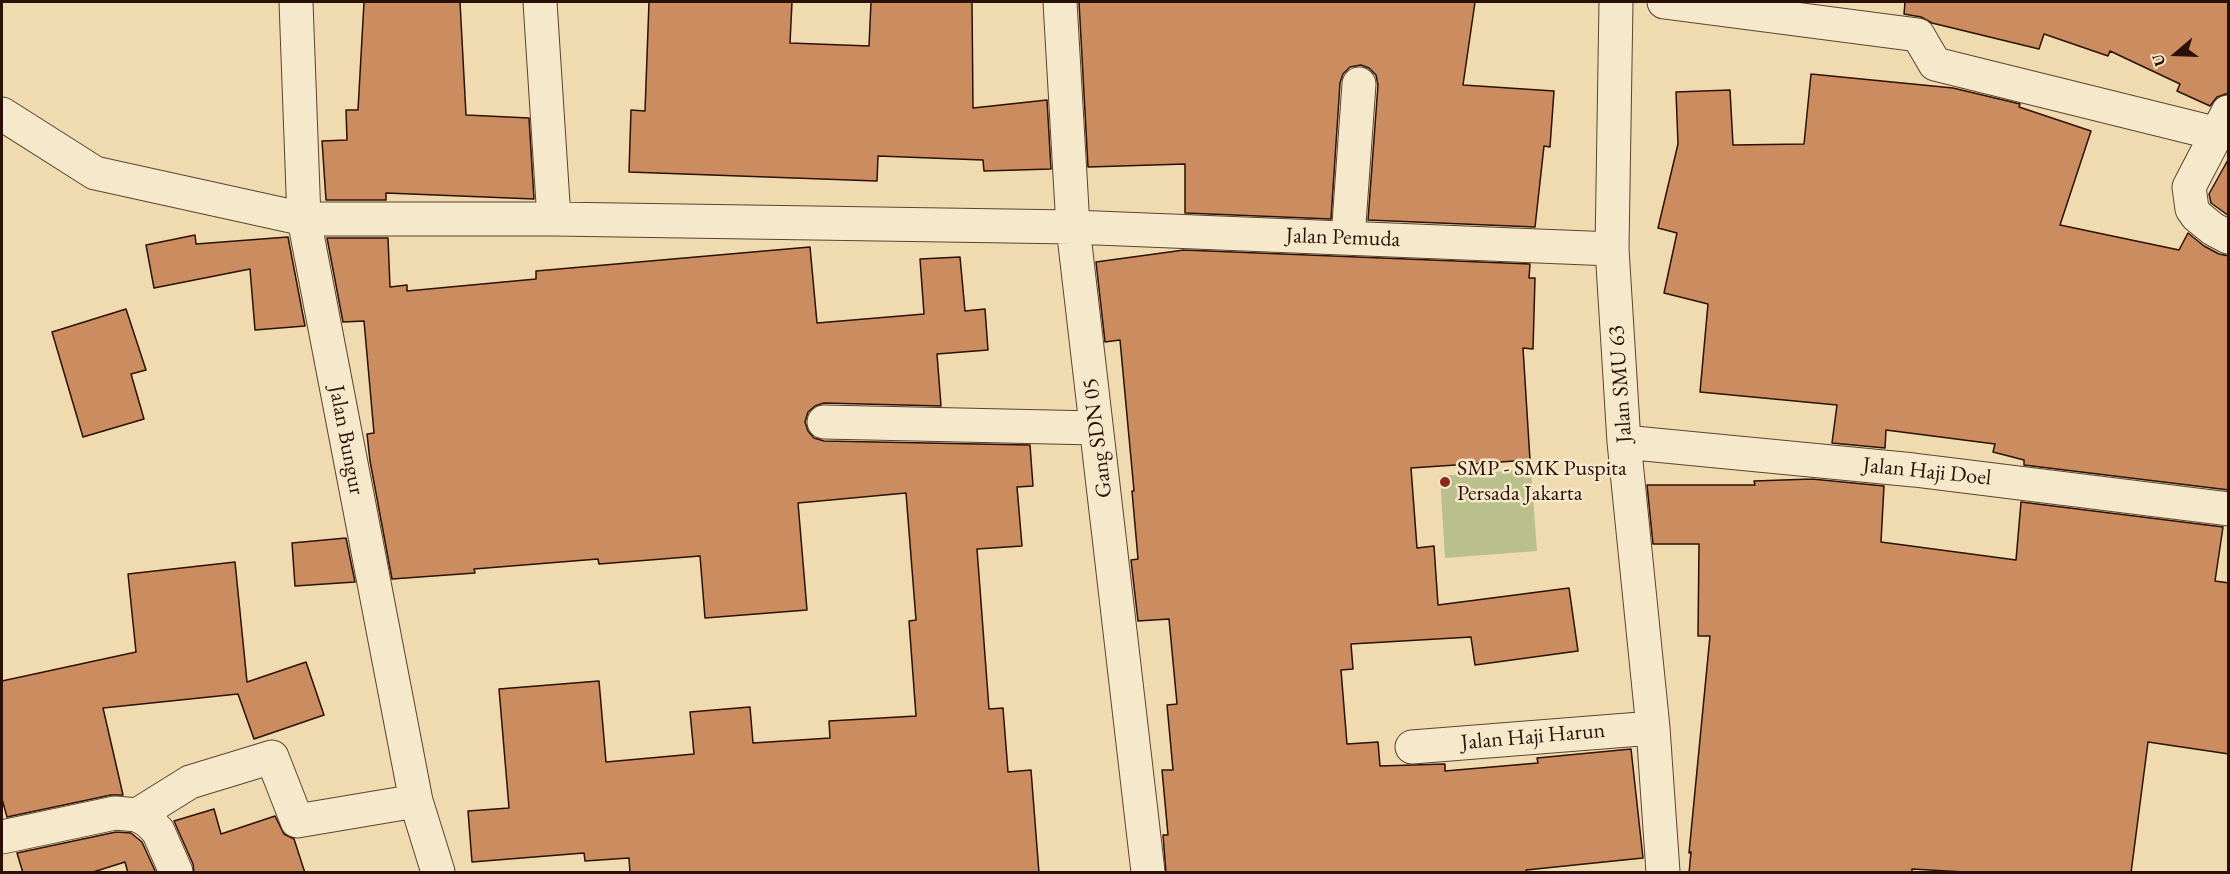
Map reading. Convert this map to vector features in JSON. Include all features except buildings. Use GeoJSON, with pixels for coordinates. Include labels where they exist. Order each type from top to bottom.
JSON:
{"type":"FeatureCollection","features":[{"type":"Feature","properties":{"kind":"street","name":"Jalan Bungur"},"geometry":{"type":"LineString","coordinates":[[296,2],[304,219],[416,801],[438,873]]}},
{"type":"Feature","properties":{"kind":"street"},"geometry":{"type":"LineString","coordinates":[[540,2],[554,219]]}},
{"type":"Feature","properties":{"kind":"street","name":"Gang SDN 05"},"geometry":{"type":"LineString","coordinates":[[1060,2],[1073,227],[1148,873]]}},
{"type":"Feature","properties":{"kind":"street","name":"Jalan SMU 63"},"geometry":{"type":"LineString","coordinates":[[1616,2],[1612,249],[1624,442],[1653,728],[1664,873]]}},
{"type":"Feature","properties":{"kind":"street"},"geometry":{"type":"LineString","coordinates":[[1664,2],[1918,35],[1935,64],[2223,123],[2189,187],[2189,198],[2197,216],[2213,229],[2229,237]]}},
{"type":"Feature","properties":{"kind":"street"},"geometry":{"type":"LineString","coordinates":[[1348,238],[1359,84]]}},
{"type":"Feature","properties":{"kind":"street","name":"Jalan Pemuda"},"geometry":{"type":"LineString","coordinates":[[2,114],[95,173],[304,219],[554,219],[1073,227],[1612,249]]}},
{"type":"Feature","properties":{"kind":"street"},"geometry":{"type":"LineString","coordinates":[[824,422],[1096,428]]}},
{"type":"Feature","properties":{"kind":"street","name":"Jalan Haji Doel"},"geometry":{"type":"LineString","coordinates":[[1624,442],[1914,470],[2229,509]]}},
{"type":"Feature","properties":{"kind":"street","name":"Jalan Haji Harun"},"geometry":{"type":"LineString","coordinates":[[1412,747],[1653,728]]}},
{"type":"Feature","properties":{"kind":"street"},"geometry":{"type":"LineString","coordinates":[[137,815],[190,782],[272,757],[297,821],[416,801]]}},
{"type":"Feature","properties":{"kind":"street"},"geometry":{"type":"LineString","coordinates":[[2,837],[115,813],[137,815],[148,821],[158,831],[176,873]]}},
{"type":"Feature","properties":{"kind":"green space"},"geometry":{"type":"Polygon","coordinates":[[[1531,469],[1537,551],[1445,558],[1440,476],[1531,469]]]}},
{"type":"Feature","properties":{"kind":"place","name":"SMP - SMK Puspita Persada Jakarta"},"geometry":{"type":"Point","coordinates":[1445,482]}}]}
